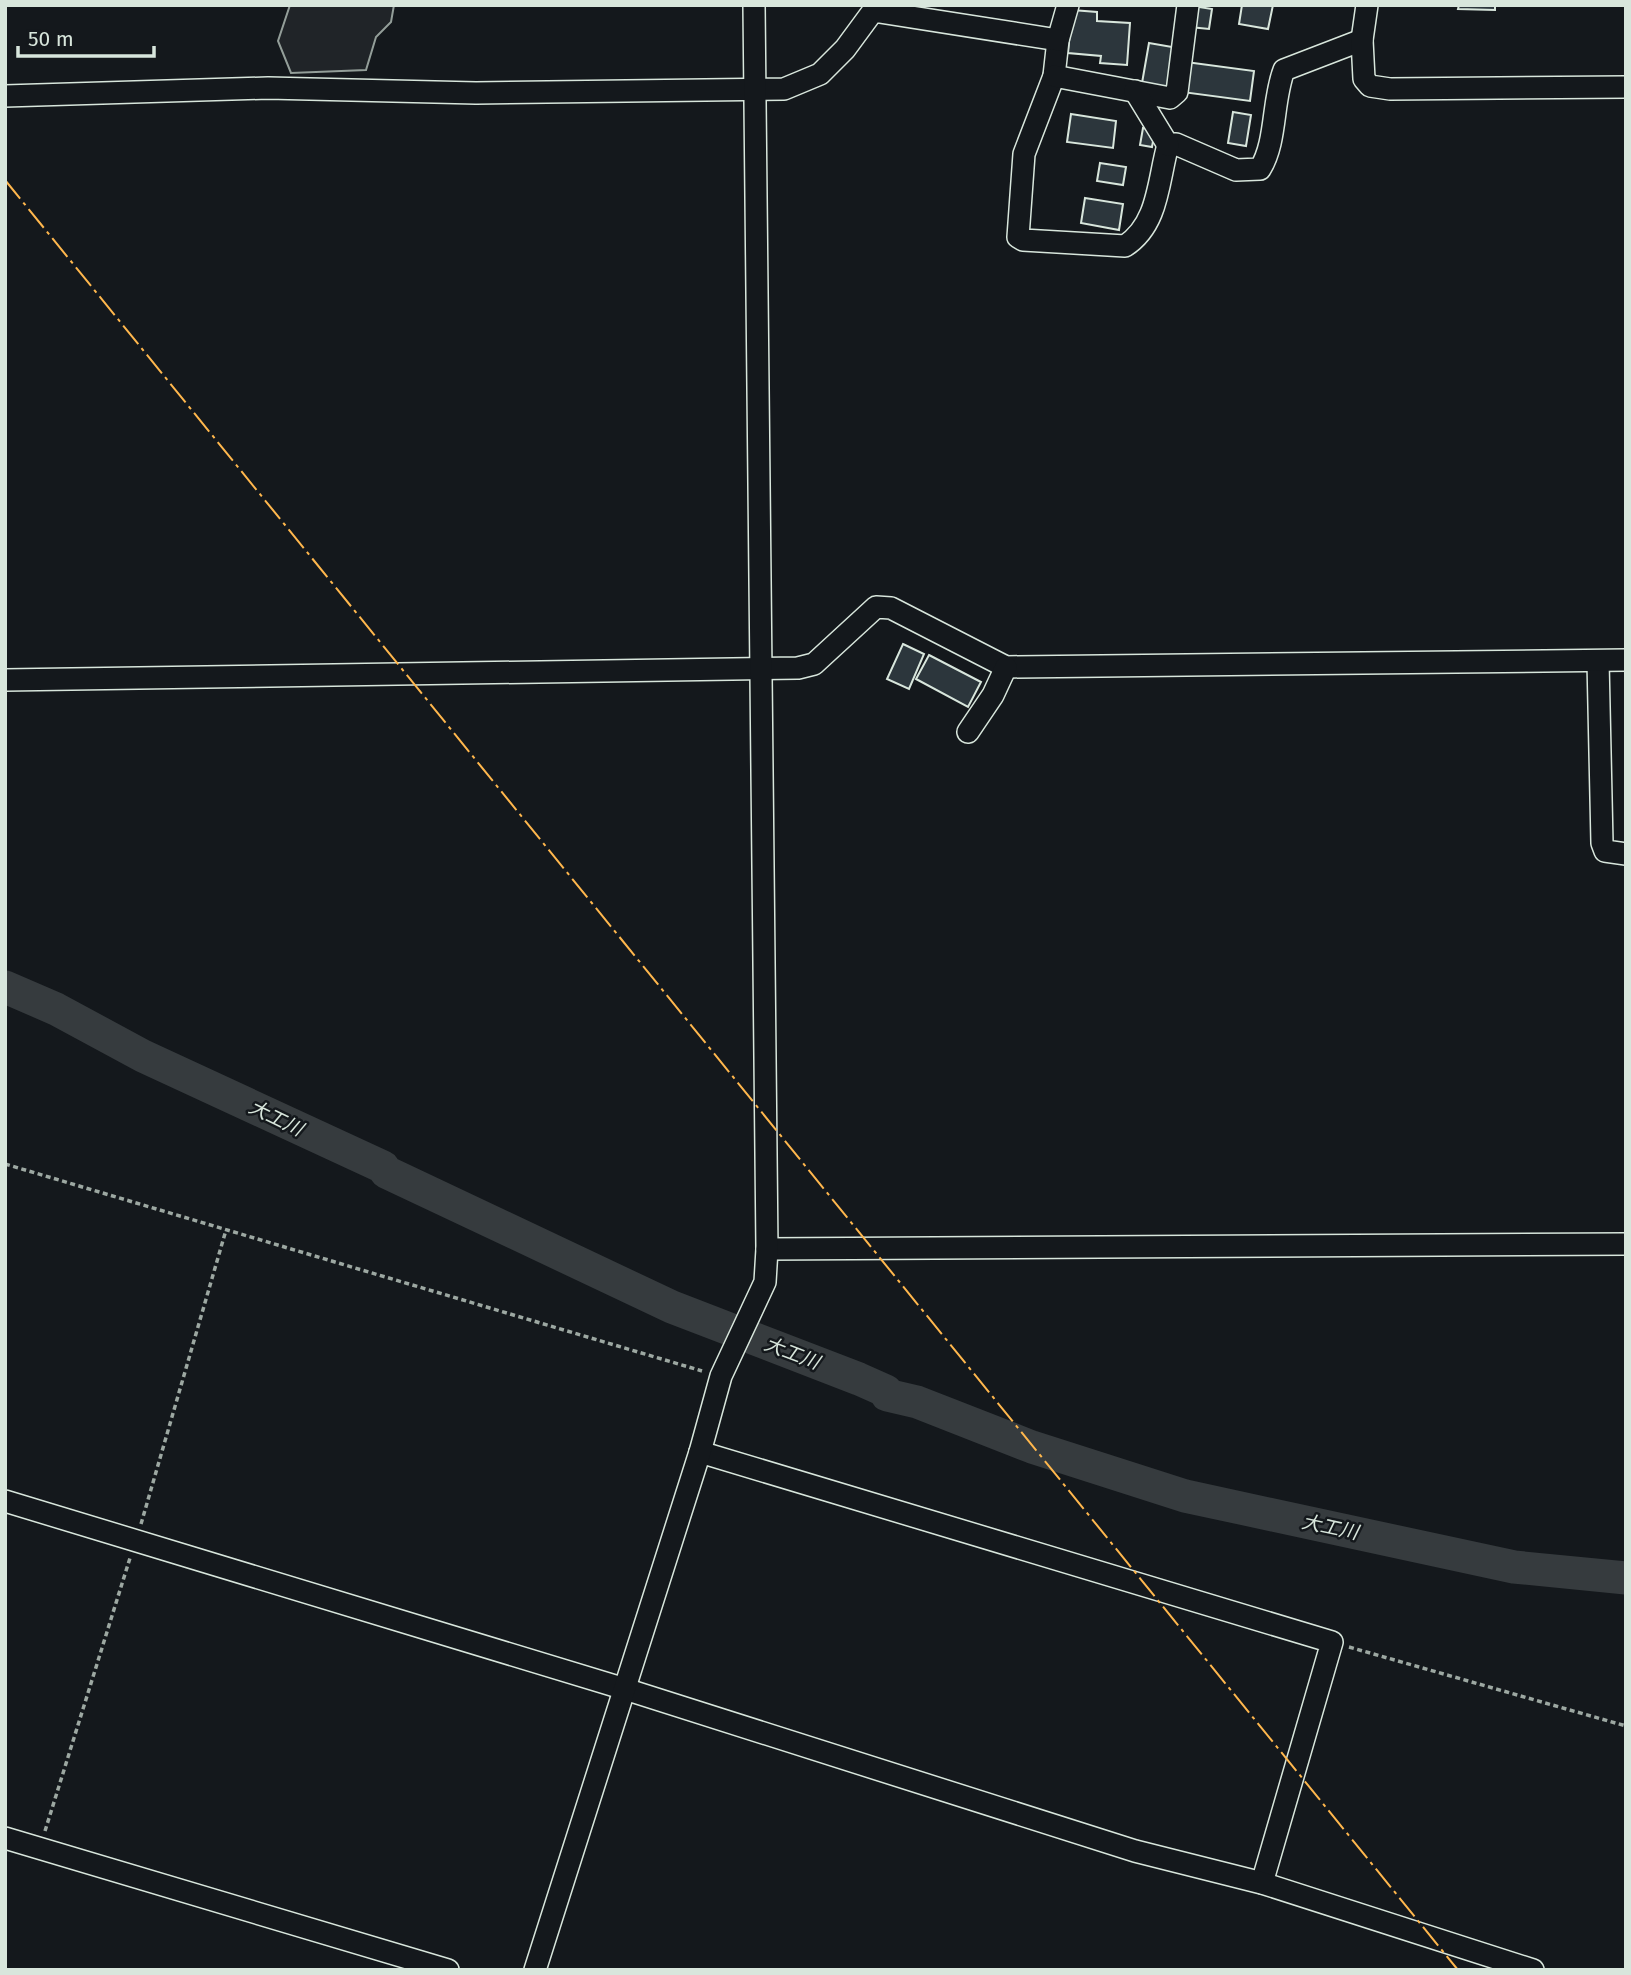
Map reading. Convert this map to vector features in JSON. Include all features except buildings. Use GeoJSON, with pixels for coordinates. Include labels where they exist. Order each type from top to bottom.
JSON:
{"type":"FeatureCollection","features":[{"type":"Feature","properties":{"kind":"street"},"geometry":{"type":"LineString","coordinates":[[535,1970],[700,1452],[720,1376],[765,1282],[767,1249],[762,667],[754,5]]}},
{"type":"Feature","properties":{"kind":"street"},"geometry":{"type":"LineString","coordinates":[[1068,5],[1058,40],[1054,76],[1024,155],[1018,237],[1023,240],[1125,246],[1137,238],[1156,203],[1168,145],[1135,91]]}},
{"type":"Feature","properties":{"kind":"street"},"geometry":{"type":"LineString","coordinates":[[1054,76],[1170,98],[1177,92],[1188,5]]}},
{"type":"Feature","properties":{"kind":"street"},"geometry":{"type":"LineString","coordinates":[[1367,5],[1362,40],[1364,79],[1370,86],[1390,89],[1626,87]]}},
{"type":"Feature","properties":{"kind":"street"},"geometry":{"type":"LineString","coordinates":[[5,96],[268,88],[476,93],[784,89],[820,74],[845,49],[864,10],[965,15],[1058,40]]}},
{"type":"Feature","properties":{"kind":"street"},"geometry":{"type":"LineString","coordinates":[[1168,145],[1176,144],[1236,170],[1260,169],[1266,159],[1284,70],[1362,40]]}},
{"type":"Feature","properties":{"kind":"street"},"geometry":{"type":"LineString","coordinates":[[5,680],[797,668],[814,664],[876,607],[891,608],[1006,667],[1626,660]]}},
{"type":"Feature","properties":{"kind":"street"},"geometry":{"type":"LineString","coordinates":[[1598,661],[1602,843],[1605,851],[1626,854]]}},
{"type":"Feature","properties":{"kind":"street"},"geometry":{"type":"LineString","coordinates":[[968,732],[993,695],[1006,667]]}},
{"type":"Feature","properties":{"kind":"street"},"geometry":{"type":"LineString","coordinates":[[767,1249],[1626,1244]]}},
{"type":"Feature","properties":{"kind":"street"},"geometry":{"type":"LineString","coordinates":[[700,1452],[1332,1642],[1262,1883]]}},
{"type":"Feature","properties":{"kind":"street"},"geometry":{"type":"LineString","coordinates":[[5,1501],[625,1689],[1135,1852],[1262,1883],[1510,1966],[1533,1970]]}},
{"type":"Feature","properties":{"kind":"street"},"geometry":{"type":"LineString","coordinates":[[5,1838],[448,1970]]}},
{"type":"Feature","properties":{"kind":"path"},"geometry":{"type":"LineString","coordinates":[[5,1164],[720,1376]]}},
{"type":"Feature","properties":{"kind":"path"},"geometry":{"type":"LineString","coordinates":[[40,1848],[135,1542],[226,1230]]}},
{"type":"Feature","properties":{"kind":"path"},"geometry":{"type":"LineString","coordinates":[[1332,1642],[1626,1727]]}},
{"type":"Feature","properties":{"kind":"shaded area"},"geometry":{"type":"Polygon","coordinates":[[[290,5],[394,5],[391,22],[376,37],[366,70],[291,73],[278,41],[290,5]]]}},
{"type":"Feature","properties":{"kind":"waterway","name":"大工川"},"geometry":{"type":"LineString","coordinates":[[5,987],[56,1009],[143,1056],[383,1167],[386,1172],[672,1307],[859,1379],[886,1391],[887,1395],[917,1402],[1032,1447],[1185,1496],[1514,1567],[1626,1578]]}},
{"type":"Feature","properties":{"kind":"power"},"geometry":{"type":"LineString","coordinates":[[5,180],[1458,1970]]}}]}
